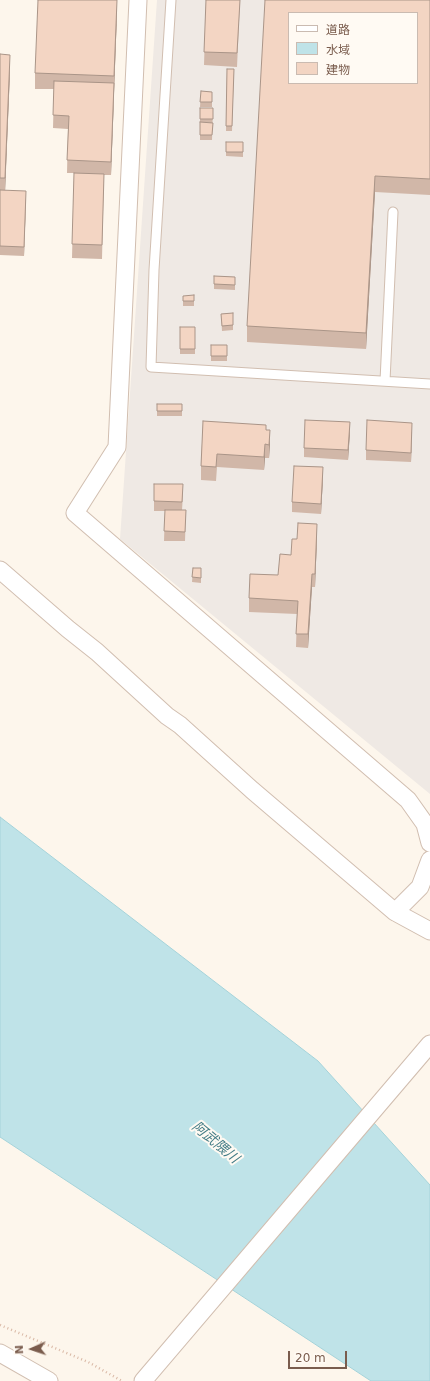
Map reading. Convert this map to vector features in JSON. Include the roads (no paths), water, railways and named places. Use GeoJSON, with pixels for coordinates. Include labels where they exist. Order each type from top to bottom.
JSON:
{"type":"FeatureCollection","features":[{"type":"Feature","properties":{"kind":"street"},"geometry":{"type":"LineString","coordinates":[[138,0],[116,447],[75,513],[408,800],[425,824],[430,843]]}},
{"type":"Feature","properties":{"kind":"street"},"geometry":{"type":"LineString","coordinates":[[0,570],[97,652],[167,716],[180,725],[252,790],[396,912],[430,931]]}},
{"type":"Feature","properties":{"kind":"street"},"geometry":{"type":"LineString","coordinates":[[396,912],[420,887],[430,860]]}},
{"type":"Feature","properties":{"kind":"street"},"geometry":{"type":"LineString","coordinates":[[143,1381],[430,1044]]}},
{"type":"Feature","properties":{"kind":"street"},"geometry":{"type":"LineString","coordinates":[[0,1353],[49,1381]]}},
{"type":"Feature","properties":{"kind":"lane"},"geometry":{"type":"LineString","coordinates":[[171,0],[154,270],[151,368],[430,384]]}},
{"type":"Feature","properties":{"kind":"lane"},"geometry":{"type":"LineString","coordinates":[[385,381],[393,212]]}},
{"type":"Feature","properties":{"kind":"water","name":"阿武隈川"},"geometry":{"type":"Polygon","coordinates":[[[0,817],[318,1061],[430,1185],[430,1381],[371,1381],[0,1137],[0,817]]]}}]}
